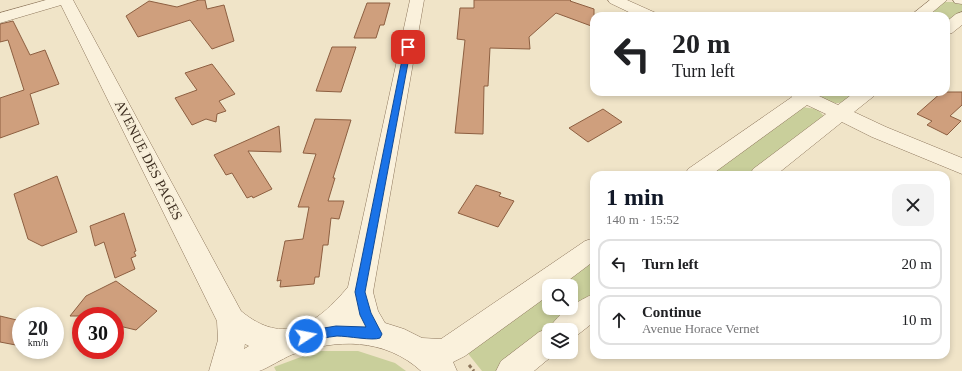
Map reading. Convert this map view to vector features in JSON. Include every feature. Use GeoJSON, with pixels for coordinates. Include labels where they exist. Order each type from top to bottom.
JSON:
{"type":"FeatureCollection","features":[{"type":"Feature","properties":{"kind":"street"},"geometry":{"type":"LineString","coordinates":[[0,18],[62,0]]}},
{"type":"Feature","properties":{"kind":"street","name":"AVENUE DES PAGES"},"geometry":{"type":"LineString","coordinates":[[66,0],[231,320]]}},
{"type":"Feature","properties":{"kind":"street"},"geometry":{"type":"LineString","coordinates":[[376,334],[365,315],[360,292],[417,0]]}},
{"type":"Feature","properties":{"kind":"street"},"geometry":{"type":"LineString","coordinates":[[615,0],[641,12]]}},
{"type":"Feature","properties":{"kind":"street"},"geometry":{"type":"LineString","coordinates":[[924,12],[940,0]]}},
{"type":"Feature","properties":{"kind":"street"},"geometry":{"type":"LineString","coordinates":[[950,27],[962,17]]}},
{"type":"Feature","properties":{"kind":"street"},"geometry":{"type":"LineString","coordinates":[[701,171],[801,96]]}},
{"type":"Feature","properties":{"kind":"street"},"geometry":{"type":"LineString","coordinates":[[808,96],[839,114],[914,148],[962,166]]}},
{"type":"Feature","properties":{"kind":"street"},"geometry":{"type":"LineString","coordinates":[[766,171],[862,96]]}},
{"type":"Feature","properties":{"kind":"street"},"geometry":{"type":"LineString","coordinates":[[418,351],[442,353],[455,347],[590,251]]}},
{"type":"Feature","properties":{"kind":"street"},"geometry":{"type":"LineString","coordinates":[[316,334],[343,313],[360,292]]}},
{"type":"Feature","properties":{"kind":"street"},"geometry":{"type":"LineString","coordinates":[[572,323],[590,309]]}},
{"type":"Feature","properties":{"kind":"street"},"geometry":{"type":"LineString","coordinates":[[231,320],[245,332],[272,341],[285,343]]}},
{"type":"Feature","properties":{"kind":"street"},"geometry":{"type":"LineString","coordinates":[[224,371],[232,340],[231,320]]}},
{"type":"Feature","properties":{"kind":"street"},"geometry":{"type":"LineString","coordinates":[[235,371],[264,352],[285,343],[316,334],[355,331],[376,334],[396,340],[418,351],[442,371]]}},
{"type":"Feature","properties":{"kind":"street"},"geometry":{"type":"LineString","coordinates":[[511,371],[542,347]]}},
{"type":"Feature","properties":{"kind":"green space"},"geometry":{"type":"Polygon","coordinates":[[[944,2],[955,2],[962,4],[962,13],[950,23],[950,12],[930,12],[944,2]]]}},
{"type":"Feature","properties":{"kind":"green space"},"geometry":{"type":"Polygon","coordinates":[[[821,96],[853,96],[841,103],[834,103],[821,96]]]}},
{"type":"Feature","properties":{"kind":"green space"},"geometry":{"type":"Polygon","coordinates":[[[801,107],[817,109],[824,116],[757,171],[713,171],[801,107]]]}},
{"type":"Feature","properties":{"kind":"green space"},"geometry":{"type":"Polygon","coordinates":[[[590,261],[590,301],[578,309],[578,279],[565,279],[590,261]]]}},
{"type":"Feature","properties":{"kind":"green space"},"geometry":{"type":"Polygon","coordinates":[[[542,295],[542,315],[570,315],[559,323],[542,323],[542,336],[500,371],[482,371],[466,351],[542,295]]]}},
{"type":"Feature","properties":{"kind":"green space"},"geometry":{"type":"Polygon","coordinates":[[[317,351],[358,351],[395,363],[406,371],[276,371],[274,367],[317,351]]]}},
{"type":"Feature","properties":{"kind":"building"},"geometry":{"type":"Polygon","coordinates":[[[199,0],[205,0],[207,9],[224,5],[234,41],[212,49],[190,20],[138,37],[126,16],[149,1],[177,7],[199,0]]]}},
{"type":"Feature","properties":{"kind":"building"},"geometry":{"type":"Polygon","coordinates":[[[474,0],[571,0],[570,1],[594,9],[594,12],[590,12],[590,26],[556,13],[529,37],[530,49],[490,48],[488,86],[484,86],[483,134],[455,133],[465,40],[457,39],[460,8],[474,8],[474,0]]]}},
{"type":"Feature","properties":{"kind":"building"},"geometry":{"type":"Polygon","coordinates":[[[367,3],[390,3],[384,25],[380,25],[376,38],[354,38],[367,3]]]}},
{"type":"Feature","properties":{"kind":"building"},"geometry":{"type":"Polygon","coordinates":[[[13,21],[30,55],[45,50],[59,84],[30,94],[39,124],[0,138],[0,98],[24,90],[8,40],[0,42],[0,24],[13,21]]]}},
{"type":"Feature","properties":{"kind":"building"},"geometry":{"type":"Polygon","coordinates":[[[332,47],[356,47],[341,92],[316,91],[332,47]]]}},
{"type":"Feature","properties":{"kind":"building"},"geometry":{"type":"Polygon","coordinates":[[[212,64],[235,94],[219,101],[226,111],[217,114],[216,122],[206,119],[192,125],[175,98],[197,90],[185,73],[212,64]]]}},
{"type":"Feature","properties":{"kind":"building"},"geometry":{"type":"Polygon","coordinates":[[[950,92],[962,92],[962,105],[950,116],[961,121],[947,135],[927,125],[932,121],[917,114],[937,96],[950,96],[950,92]]]}},
{"type":"Feature","properties":{"kind":"building"},"geometry":{"type":"Polygon","coordinates":[[[603,109],[622,122],[588,142],[569,128],[603,109]]]}},
{"type":"Feature","properties":{"kind":"building"},"geometry":{"type":"Polygon","coordinates":[[[315,119],[351,120],[333,178],[335,178],[328,201],[344,201],[339,219],[331,218],[328,245],[323,245],[319,277],[315,277],[314,284],[280,287],[281,280],[277,281],[285,241],[303,239],[309,207],[298,207],[316,154],[303,153],[315,119]]]}},
{"type":"Feature","properties":{"kind":"building"},"geometry":{"type":"Polygon","coordinates":[[[279,126],[281,152],[248,151],[272,189],[253,198],[252,196],[247,198],[232,173],[226,175],[214,155],[279,126]]]}},
{"type":"Feature","properties":{"kind":"building"},"geometry":{"type":"Polygon","coordinates":[[[57,176],[77,232],[42,246],[28,239],[14,194],[57,176]]]}},
{"type":"Feature","properties":{"kind":"building"},"geometry":{"type":"Polygon","coordinates":[[[476,185],[501,193],[499,196],[514,201],[498,227],[458,213],[476,185]]]}},
{"type":"Feature","properties":{"kind":"building"},"geometry":{"type":"Polygon","coordinates":[[[124,213],[136,251],[134,252],[136,256],[131,258],[135,269],[115,278],[104,242],[95,246],[90,226],[124,213]]]}},
{"type":"Feature","properties":{"kind":"building"},"geometry":{"type":"Polygon","coordinates":[[[116,281],[157,311],[136,330],[124,327],[124,307],[77,307],[86,296],[116,281]]]}},
{"type":"Feature","properties":{"kind":"building"},"geometry":{"type":"Polygon","coordinates":[[[0,316],[12,319],[12,344],[0,342],[0,316]]]}},
{"type":"Feature","properties":{"kind":"route"},"geometry":{"type":"LineString","coordinates":[[306,336],[336,331],[355,331],[376,334],[365,315],[360,292],[376,203],[408,47]]}}]}
